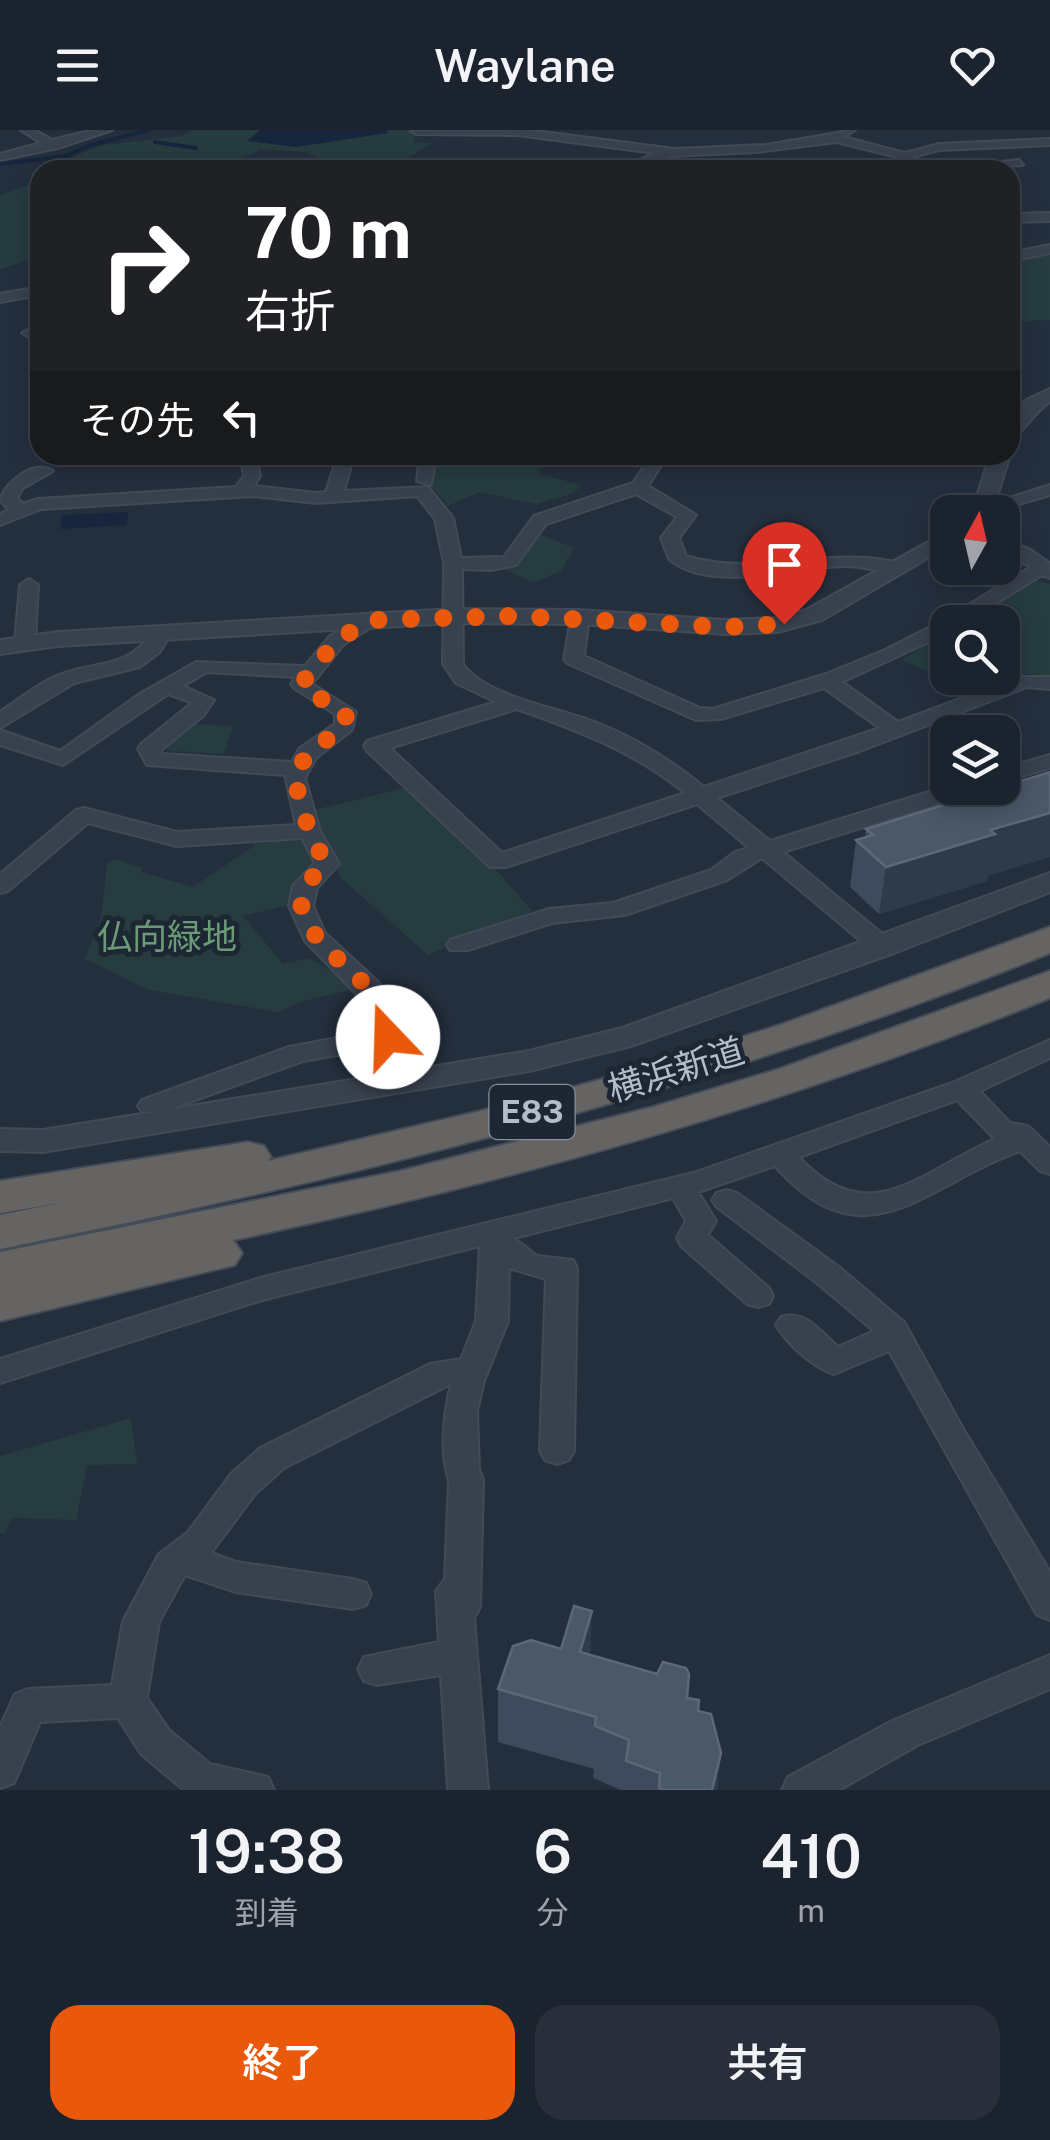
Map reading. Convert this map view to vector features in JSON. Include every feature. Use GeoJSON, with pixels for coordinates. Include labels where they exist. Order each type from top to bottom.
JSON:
{"type":"FeatureCollection","features":[{"type":"Feature","properties":{"kind":"highway","name":"横浜新道"},"geometry":{"type":"LineString","coordinates":[[0,1232],[269,1179],[549,1107],[820,1025],[966,975],[1050,939]]}},
{"type":"Feature","properties":{"kind":"highway","name":"横浜新道"},"geometry":{"type":"LineString","coordinates":[[0,1270],[522,1158],[696,1110],[843,1063],[1050,983]]}},
{"type":"Feature","properties":{"kind":"highway"},"geometry":{"type":"LineString","coordinates":[[0,1197],[549,1107]]}},
{"type":"Feature","properties":{"kind":"highway"},"geometry":{"type":"LineString","coordinates":[[0,1303],[60,1292],[485,1184],[696,1110]]}},
{"type":"Feature","properties":{"kind":"street"},"geometry":{"type":"LineString","coordinates":[[26,130],[54,146]]}},
{"type":"Feature","properties":{"kind":"street"},"geometry":{"type":"LineString","coordinates":[[0,157],[107,130]]}},
{"type":"Feature","properties":{"kind":"street"},"geometry":{"type":"LineString","coordinates":[[834,139],[834,135],[850,130]]}},
{"type":"Feature","properties":{"kind":"street"},"geometry":{"type":"LineString","coordinates":[[416,132],[517,132],[680,153]]}},
{"type":"Feature","properties":{"kind":"street"},"geometry":{"type":"LineString","coordinates":[[642,160],[703,148],[759,148],[834,139],[905,156],[939,147],[1050,142]]}},
{"type":"Feature","properties":{"kind":"street"},"geometry":{"type":"LineString","coordinates":[[905,156],[909,160]]}},
{"type":"Feature","properties":{"kind":"street"},"geometry":{"type":"LineString","coordinates":[[1020,218],[1050,217]]}},
{"type":"Feature","properties":{"kind":"street"},"geometry":{"type":"LineString","coordinates":[[1020,256],[1050,252]]}},
{"type":"Feature","properties":{"kind":"street"},"geometry":{"type":"LineString","coordinates":[[2,297],[30,293]]}},
{"type":"Feature","properties":{"kind":"street"},"geometry":{"type":"LineString","coordinates":[[1020,418],[1033,404],[1050,395]]}},
{"type":"Feature","properties":{"kind":"street"},"geometry":{"type":"LineString","coordinates":[[242,492],[252,476],[250,465]]}},
{"type":"Feature","properties":{"kind":"street"},"geometry":{"type":"LineString","coordinates":[[333,498],[343,465]]}},
{"type":"Feature","properties":{"kind":"street"},"geometry":{"type":"LineString","coordinates":[[425,481],[427,465]]}},
{"type":"Feature","properties":{"kind":"street"},"geometry":{"type":"LineString","coordinates":[[452,563],[490,565],[510,561],[515,548],[540,520],[640,487],[653,465]]}},
{"type":"Feature","properties":{"kind":"street"},"geometry":{"type":"LineString","coordinates":[[988,495],[997,465]]}},
{"type":"Feature","properties":{"kind":"street"},"geometry":{"type":"LineString","coordinates":[[22,512],[13,508],[9,492],[15,484],[45,471]]}},
{"type":"Feature","properties":{"kind":"street"},"geometry":{"type":"LineString","coordinates":[[640,487],[649,497],[687,515],[670,538],[678,558],[696,566],[746,572],[862,562],[894,568]]}},
{"type":"Feature","properties":{"kind":"street"},"geometry":{"type":"LineString","coordinates":[[1020,499],[1050,490]]}},
{"type":"Feature","properties":{"kind":"street"},"geometry":{"type":"LineString","coordinates":[[0,520],[38,504],[242,492],[333,498],[422,491],[444,518],[452,563],[453,664],[463,679],[482,691],[591,728],[637,750],[699,795],[883,947]]}},
{"type":"Feature","properties":{"kind":"street"},"geometry":{"type":"LineString","coordinates":[[0,646],[452,616],[579,617],[726,627],[778,625],[814,614],[930,547]]}},
{"type":"Feature","properties":{"kind":"street"},"geometry":{"type":"LineString","coordinates":[[1020,554],[1046,565]]}},
{"type":"Feature","properties":{"kind":"street"},"geometry":{"type":"LineString","coordinates":[[981,605],[1046,565]]}},
{"type":"Feature","properties":{"kind":"street"},"geometry":{"type":"LineString","coordinates":[[25,642],[30,586]]}},
{"type":"Feature","properties":{"kind":"street"},"geometry":{"type":"LineString","coordinates":[[579,617],[574,660],[696,714],[714,715],[828,680],[930,636]]}},
{"type":"Feature","properties":{"kind":"street"},"geometry":{"type":"LineString","coordinates":[[371,620],[337,640],[301,684],[340,706],[347,721],[307,754],[294,778],[309,831],[326,864],[305,886],[300,906],[314,936],[384,1009],[388,1037],[418,1079]]}},
{"type":"Feature","properties":{"kind":"street"},"geometry":{"type":"LineString","coordinates":[[0,722],[65,680],[135,664],[154,651],[160,634]]}},
{"type":"Feature","properties":{"kind":"street"},"geometry":{"type":"LineString","coordinates":[[0,736],[18,746],[63,759],[203,666],[308,672]]}},
{"type":"Feature","properties":{"kind":"street"},"geometry":{"type":"LineString","coordinates":[[828,680],[896,730]]}},
{"type":"Feature","properties":{"kind":"street"},"geometry":{"type":"LineString","coordinates":[[516,703],[375,746],[498,862],[896,730],[1025,681],[1050,682]]}},
{"type":"Feature","properties":{"kind":"street"},"geometry":{"type":"LineString","coordinates":[[166,687],[204,700],[196,712],[149,749],[155,760],[299,769]]}},
{"type":"Feature","properties":{"kind":"street"},"geometry":{"type":"LineString","coordinates":[[1020,770],[1050,761]]}},
{"type":"Feature","properties":{"kind":"street"},"geometry":{"type":"LineString","coordinates":[[459,944],[549,916],[616,910],[719,875],[742,857],[930,799]]}},
{"type":"Feature","properties":{"kind":"street"},"geometry":{"type":"LineString","coordinates":[[0,886],[84,814],[178,839],[309,831]]}},
{"type":"Feature","properties":{"kind":"street"},"geometry":{"type":"LineString","coordinates":[[135,1116],[418,1079],[529,1061],[631,1036],[883,947],[1050,882]]}},
{"type":"Feature","properties":{"kind":"street"},"geometry":{"type":"LineString","coordinates":[[0,1140],[43,1142],[135,1116],[298,1053],[388,1037]]}},
{"type":"Feature","properties":{"kind":"street"},"geometry":{"type":"LineString","coordinates":[[0,1371],[260,1289],[706,1189],[778,1153],[962,1090],[1050,1048]]}},
{"type":"Feature","properties":{"kind":"street"},"geometry":{"type":"LineString","coordinates":[[962,1090],[1002,1132],[1018,1133],[1050,1164]]}},
{"type":"Feature","properties":{"kind":"street"},"geometry":{"type":"LineString","coordinates":[[778,1153],[819,1193],[844,1204],[862,1204],[922,1191],[1000,1145],[1024,1139]]}},
{"type":"Feature","properties":{"kind":"street"},"geometry":{"type":"LineString","coordinates":[[706,1189],[701,1221],[692,1238],[758,1296]]}},
{"type":"Feature","properties":{"kind":"street"},"geometry":{"type":"LineString","coordinates":[[706,1189],[828,1274],[896,1335],[950,1436],[1050,1604]]}},
{"type":"Feature","properties":{"kind":"street"},"geometry":{"type":"LineString","coordinates":[[462,1607],[466,1480],[460,1477],[461,1411],[492,1321],[495,1234]]}},
{"type":"Feature","properties":{"kind":"street"},"geometry":{"type":"LineString","coordinates":[[495,1234],[518,1262],[537,1269],[562,1268],[556,1451]]}},
{"type":"Feature","properties":{"kind":"street"},"geometry":{"type":"LineString","coordinates":[[792,1325],[834,1362],[896,1335]]}},
{"type":"Feature","properties":{"kind":"street"},"geometry":{"type":"LineString","coordinates":[[254,1790],[201,1780],[155,1742],[128,1701],[141,1621],[171,1566],[200,1542],[243,1484],[272,1458],[441,1373],[473,1370]]}},
{"type":"Feature","properties":{"kind":"street"},"geometry":{"type":"LineString","coordinates":[[456,1538],[456,1656],[468,1790]]}},
{"type":"Feature","properties":{"kind":"street"},"geometry":{"type":"LineString","coordinates":[[180,1558],[236,1577],[353,1594]]}},
{"type":"Feature","properties":{"kind":"street"},"geometry":{"type":"LineString","coordinates":[[377,1670],[456,1656]]}},
{"type":"Feature","properties":{"kind":"street"},"geometry":{"type":"LineString","coordinates":[[802,1790],[905,1733],[1050,1672]]}},
{"type":"Feature","properties":{"kind":"street"},"geometry":{"type":"LineString","coordinates":[[0,1770],[28,1706],[128,1701]]}},
{"type":"Feature","properties":{"kind":"street"},"geometry":{"type":"LineString","coordinates":[[472,1722],[479,1790]]}},
{"type":"Feature","properties":{"kind":"green space"},"geometry":{"type":"Polygon","coordinates":[[[195,130],[412,130],[414,142],[432,143],[405,160],[320,160],[306,152],[257,149],[258,152],[232,160],[65,160],[103,145],[181,136],[195,130]]]}},
{"type":"Feature","properties":{"kind":"green space"},"geometry":{"type":"Polygon","coordinates":[[[30,184],[30,260],[0,269],[0,195],[30,184]]]}},
{"type":"Feature","properties":{"kind":"green space"},"geometry":{"type":"Polygon","coordinates":[[[1050,250],[1050,320],[1020,320],[1020,258],[1050,250]]]}},
{"type":"Feature","properties":{"kind":"green space"},"geometry":{"type":"Polygon","coordinates":[[[435,465],[549,465],[539,469],[539,474],[581,485],[574,493],[536,504],[479,492],[448,506],[430,484],[435,465]]]}},
{"type":"Feature","properties":{"kind":"green space"},"geometry":{"type":"Polygon","coordinates":[[[537,533],[574,548],[561,571],[533,583],[501,568],[537,533]]]}},
{"type":"Feature","properties":{"kind":"green space"},"geometry":{"type":"Polygon","coordinates":[[[1031,579],[1050,584],[1050,676],[1020,676],[1020,605],[989,605],[1031,579]]]}},
{"type":"Feature","properties":{"kind":"green space"},"geometry":{"type":"Polygon","coordinates":[[[930,642],[930,672],[902,660],[930,642]]]}},
{"type":"Feature","properties":{"kind":"green space"},"geometry":{"type":"Polygon","coordinates":[[[194,724],[233,726],[224,754],[168,751],[165,747],[194,724]]]}},
{"type":"Feature","properties":{"kind":"green space"},"geometry":{"type":"Polygon","coordinates":[[[408,787],[487,859],[532,911],[428,955],[341,878],[309,811],[408,787]]]}},
{"type":"Feature","properties":{"kind":"green space","name":"仏向緑地"},"geometry":{"type":"Polygon","coordinates":[[[302,833],[317,863],[293,904],[243,916],[283,964],[310,958],[360,988],[307,1000],[278,1012],[149,990],[85,959],[101,917],[107,864],[114,859],[144,868],[141,872],[193,887],[254,846],[253,839],[302,833]]]}},
{"type":"Feature","properties":{"kind":"green space"},"geometry":{"type":"Polygon","coordinates":[[[131,1418],[137,1464],[87,1465],[76,1520],[11,1518],[5,1534],[0,1533],[0,1456],[131,1418]]]}},
{"type":"Feature","properties":{"kind":"water"},"geometry":{"type":"Polygon","coordinates":[[[260,130],[388,133],[296,147],[247,141],[260,130]]]}},
{"type":"Feature","properties":{"kind":"water"},"geometry":{"type":"Polygon","coordinates":[[[128,512],[127,525],[60,529],[62,515],[128,512]]]}},
{"type":"Feature","properties":{"kind":"building"},"geometry":{"type":"Polygon","coordinates":[[[1050,772],[1050,813],[886,867],[856,840],[873,835],[866,829],[943,805],[1020,805],[1020,781],[1050,772]]]}},
{"type":"Feature","properties":{"kind":"building"},"geometry":{"type":"Polygon","coordinates":[[[574,1606],[592,1611],[580,1652],[657,1674],[663,1662],[686,1668],[687,1698],[699,1700],[698,1711],[711,1714],[721,1753],[712,1790],[659,1788],[660,1773],[626,1761],[629,1740],[595,1726],[596,1717],[498,1689],[513,1646],[531,1640],[561,1649],[574,1606]]]}},
{"type":"Feature","properties":{"kind":"waterway"},"geometry":{"type":"LineString","coordinates":[[34,160],[67,156],[88,146],[148,130]]}},
{"type":"Feature","properties":{"kind":"waterway"},"geometry":{"type":"LineString","coordinates":[[155,142],[196,148]]}},
{"type":"Feature","properties":{"kind":"waterway"},"geometry":{"type":"LineString","coordinates":[[0,164],[30,160]]}},
{"type":"Feature","properties":{"kind":"route"},"geometry":{"type":"LineString","coordinates":[[388,1037],[384,1009],[369,988],[314,936],[300,906],[305,886],[326,864],[309,831],[294,778],[307,754],[347,721],[340,706],[308,694],[301,684],[337,640],[371,620],[407,617],[579,617],[726,627],[784,624]]}}]}
